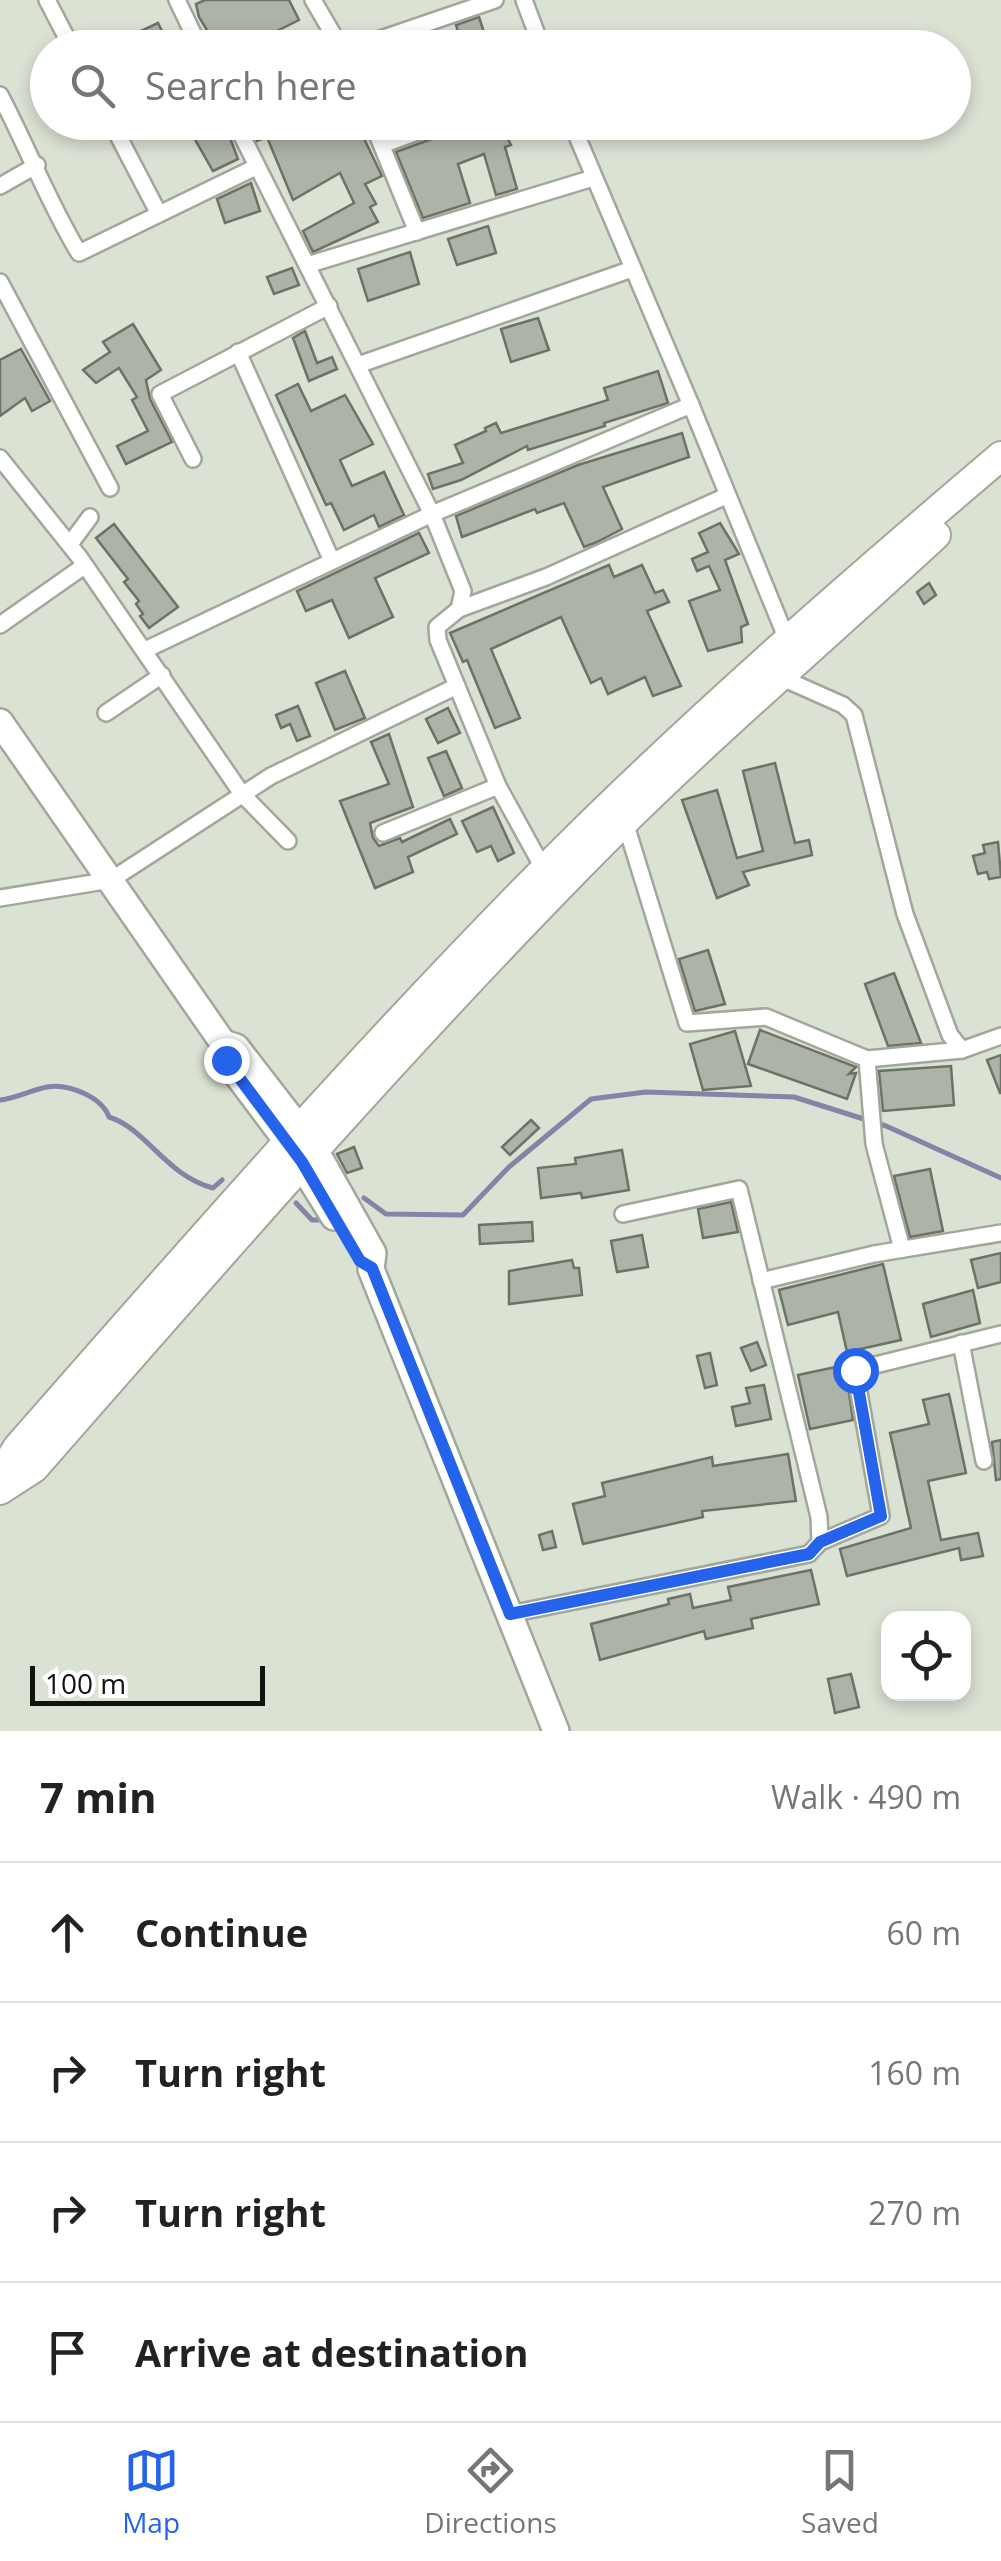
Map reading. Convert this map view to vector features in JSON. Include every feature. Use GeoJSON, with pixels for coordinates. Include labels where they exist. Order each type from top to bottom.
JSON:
{"type":"FeatureCollection","features":[{"type":"Feature","properties":{"kind":"highway"},"geometry":{"type":"LineString","coordinates":[[0,1477],[17,1448],[551,879],[788,642],[1001,456]]}},
{"type":"Feature","properties":{"kind":"highway"},"geometry":{"type":"LineString","coordinates":[[551,879],[625,822],[1001,478]]}},
{"type":"Feature","properties":{"kind":"highway"},"geometry":{"type":"LineString","coordinates":[[0,1490],[34,1468],[300,1144]]}},
{"type":"Feature","properties":{"kind":"main road"},"geometry":{"type":"LineString","coordinates":[[0,722],[222,1043],[226,1060],[300,1144],[373,1253],[372,1268],[556,1731]]}},
{"type":"Feature","properties":{"kind":"street"},"geometry":{"type":"LineString","coordinates":[[48,0],[63,30]]}},
{"type":"Feature","properties":{"kind":"street"},"geometry":{"type":"LineString","coordinates":[[176,0],[191,30]]}},
{"type":"Feature","properties":{"kind":"street"},"geometry":{"type":"LineString","coordinates":[[313,0],[330,30]]}},
{"type":"Feature","properties":{"kind":"street"},"geometry":{"type":"LineString","coordinates":[[407,30],[495,0]]}},
{"type":"Feature","properties":{"kind":"street"},"geometry":{"type":"LineString","coordinates":[[524,0],[535,30]]}},
{"type":"Feature","properties":{"kind":"street"},"geometry":{"type":"LineString","coordinates":[[0,96],[37,164],[48,201],[79,253],[256,167]]}},
{"type":"Feature","properties":{"kind":"street"},"geometry":{"type":"LineString","coordinates":[[120,140],[159,214]]}},
{"type":"Feature","properties":{"kind":"street"},"geometry":{"type":"LineString","coordinates":[[243,140],[432,514],[463,591],[459,610]]}},
{"type":"Feature","properties":{"kind":"street"},"geometry":{"type":"LineString","coordinates":[[380,140],[417,232]]}},
{"type":"Feature","properties":{"kind":"street"},"geometry":{"type":"LineString","coordinates":[[382,145],[395,140]]}},
{"type":"Feature","properties":{"kind":"street"},"geometry":{"type":"LineString","coordinates":[[578,140],[726,496],[735,506],[788,642]]}},
{"type":"Feature","properties":{"kind":"street"},"geometry":{"type":"LineString","coordinates":[[0,186],[37,164]]}},
{"type":"Feature","properties":{"kind":"street"},"geometry":{"type":"LineString","coordinates":[[308,265],[592,178]]}},
{"type":"Feature","properties":{"kind":"street"},"geometry":{"type":"LineString","coordinates":[[358,366],[632,270]]}},
{"type":"Feature","properties":{"kind":"street"},"geometry":{"type":"LineString","coordinates":[[0,282],[110,488]]}},
{"type":"Feature","properties":{"kind":"street"},"geometry":{"type":"LineString","coordinates":[[193,458],[160,394],[329,306]]}},
{"type":"Feature","properties":{"kind":"street"},"geometry":{"type":"LineString","coordinates":[[238,352],[332,561]]}},
{"type":"Feature","properties":{"kind":"street"},"geometry":{"type":"LineString","coordinates":[[145,650],[432,514],[690,404]]}},
{"type":"Feature","properties":{"kind":"street"},"geometry":{"type":"LineString","coordinates":[[0,458],[70,544],[242,794],[288,841]]}},
{"type":"Feature","properties":{"kind":"street"},"geometry":{"type":"LineString","coordinates":[[551,879],[498,786],[436,632],[459,610],[546,577],[726,496]]}},
{"type":"Feature","properties":{"kind":"street"},"geometry":{"type":"LineString","coordinates":[[70,544],[90,517]]}},
{"type":"Feature","properties":{"kind":"street"},"geometry":{"type":"LineString","coordinates":[[0,626],[84,566]]}},
{"type":"Feature","properties":{"kind":"street"},"geometry":{"type":"LineString","coordinates":[[106,713],[162,675]]}},
{"type":"Feature","properties":{"kind":"street"},"geometry":{"type":"LineString","coordinates":[[780,677],[843,705],[854,715],[904,914],[950,1035],[962,1050]]}},
{"type":"Feature","properties":{"kind":"street"},"geometry":{"type":"LineString","coordinates":[[0,898],[111,880],[271,776],[457,686]]}},
{"type":"Feature","properties":{"kind":"street"},"geometry":{"type":"LineString","coordinates":[[383,832],[498,786]]}},
{"type":"Feature","properties":{"kind":"street"},"geometry":{"type":"LineString","coordinates":[[625,822],[688,1023],[766,1018],[868,1060],[962,1050],[1001,1036]]}},
{"type":"Feature","properties":{"kind":"street"},"geometry":{"type":"LineString","coordinates":[[868,1060],[874,1144],[902,1248]]}},
{"type":"Feature","properties":{"kind":"street"},"geometry":{"type":"LineString","coordinates":[[623,1214],[740,1189],[819,1517],[820,1542]]}},
{"type":"Feature","properties":{"kind":"street"},"geometry":{"type":"LineString","coordinates":[[762,1281],[902,1248],[1001,1233]]}},
{"type":"Feature","properties":{"kind":"street"},"geometry":{"type":"LineString","coordinates":[[510,1614],[809,1554],[820,1542],[881,1516],[855,1370],[1001,1334]]}},
{"type":"Feature","properties":{"kind":"street"},"geometry":{"type":"LineString","coordinates":[[961,1343],[984,1461]]}},
{"type":"Feature","properties":{"kind":"building"},"geometry":{"type":"Polygon","coordinates":[[[205,0],[289,0],[299,20],[279,30],[207,30],[196,4],[205,0]]]}},
{"type":"Feature","properties":{"kind":"building"},"geometry":{"type":"Polygon","coordinates":[[[479,17],[483,30],[458,30],[456,25],[479,17]]]}},
{"type":"Feature","properties":{"kind":"building"},"geometry":{"type":"Polygon","coordinates":[[[158,23],[162,30],[143,30],[158,23]]]}},
{"type":"Feature","properties":{"kind":"building"},"geometry":{"type":"Polygon","coordinates":[[[195,140],[231,140],[238,159],[213,171],[195,140]]]}},
{"type":"Feature","properties":{"kind":"building"},"geometry":{"type":"Polygon","coordinates":[[[268,140],[365,140],[382,176],[365,184],[376,204],[370,207],[378,222],[313,252],[303,231],[354,203],[340,173],[293,200],[268,140]]]}},
{"type":"Feature","properties":{"kind":"building"},"geometry":{"type":"Polygon","coordinates":[[[429,140],[508,140],[511,145],[505,147],[517,189],[496,195],[484,154],[458,164],[470,203],[423,218],[396,152],[429,140]]]}},
{"type":"Feature","properties":{"kind":"building"},"geometry":{"type":"Polygon","coordinates":[[[251,183],[260,211],[225,223],[217,199],[251,183]]]}},
{"type":"Feature","properties":{"kind":"building"},"geometry":{"type":"Polygon","coordinates":[[[488,226],[496,253],[457,265],[448,239],[488,226]]]}},
{"type":"Feature","properties":{"kind":"building"},"geometry":{"type":"Polygon","coordinates":[[[410,252],[419,284],[368,301],[358,269],[410,252]]]}},
{"type":"Feature","properties":{"kind":"building"},"geometry":{"type":"Polygon","coordinates":[[[292,268],[299,285],[274,294],[267,277],[292,268]]]}},
{"type":"Feature","properties":{"kind":"building"},"geometry":{"type":"Polygon","coordinates":[[[538,318],[549,350],[511,362],[501,329],[538,318]]]}},
{"type":"Feature","properties":{"kind":"building"},"geometry":{"type":"Polygon","coordinates":[[[133,324],[161,370],[146,380],[150,399],[172,442],[126,464],[117,446],[148,431],[132,400],[137,397],[119,368],[96,383],[83,370],[110,352],[103,342],[133,324]]]}},
{"type":"Feature","properties":{"kind":"building"},"geometry":{"type":"Polygon","coordinates":[[[305,331],[317,363],[332,357],[337,369],[309,381],[293,338],[305,331]]]}},
{"type":"Feature","properties":{"kind":"building"},"geometry":{"type":"Polygon","coordinates":[[[21,349],[50,401],[32,411],[25,398],[0,416],[0,360],[21,349]]]}},
{"type":"Feature","properties":{"kind":"building"},"geometry":{"type":"Polygon","coordinates":[[[658,371],[668,403],[528,450],[527,446],[461,480],[433,489],[428,474],[463,463],[455,445],[486,431],[485,428],[496,423],[501,433],[608,400],[604,388],[658,371]]]}},
{"type":"Feature","properties":{"kind":"building"},"geometry":{"type":"Polygon","coordinates":[[[298,384],[311,411],[345,395],[373,444],[340,460],[352,486],[384,472],[404,515],[379,527],[374,515],[344,530],[331,503],[326,505],[276,395],[298,384]]]}},
{"type":"Feature","properties":{"kind":"building"},"geometry":{"type":"Polygon","coordinates":[[[682,433],[689,457],[603,487],[622,529],[597,542],[584,547],[564,503],[537,513],[535,509],[462,537],[456,516],[578,465],[682,433]]]}},
{"type":"Feature","properties":{"kind":"building"},"geometry":{"type":"Polygon","coordinates":[[[720,523],[739,554],[725,560],[748,624],[741,627],[742,642],[708,651],[689,601],[720,590],[709,566],[697,571],[692,559],[708,552],[699,533],[720,523]]]}},
{"type":"Feature","properties":{"kind":"building"},"geometry":{"type":"Polygon","coordinates":[[[114,524],[178,607],[149,628],[140,616],[143,614],[136,604],[139,601],[124,582],[128,579],[96,538],[114,524]]]}},
{"type":"Feature","properties":{"kind":"building"},"geometry":{"type":"Polygon","coordinates":[[[419,533],[429,553],[375,578],[393,617],[349,638],[332,600],[306,611],[297,591],[419,533]]]}},
{"type":"Feature","properties":{"kind":"building"},"geometry":{"type":"Polygon","coordinates":[[[609,565],[614,577],[642,565],[655,593],[663,590],[669,602],[647,611],[681,686],[653,696],[645,677],[608,694],[601,678],[591,683],[561,617],[491,649],[520,718],[495,728],[467,660],[463,662],[450,633],[609,565]]]}},
{"type":"Feature","properties":{"kind":"building"},"geometry":{"type":"Polygon","coordinates":[[[929,583],[936,595],[924,604],[917,592],[929,583]]]}},
{"type":"Feature","properties":{"kind":"building"},"geometry":{"type":"Polygon","coordinates":[[[345,671],[365,718],[335,730],[316,683],[345,671]]]}},
{"type":"Feature","properties":{"kind":"building"},"geometry":{"type":"Polygon","coordinates":[[[298,706],[310,736],[297,741],[290,724],[281,728],[276,715],[298,706]]]}},
{"type":"Feature","properties":{"kind":"building"},"geometry":{"type":"Polygon","coordinates":[[[448,708],[460,733],[438,743],[426,719],[448,708]]]}},
{"type":"Feature","properties":{"kind":"building"},"geometry":{"type":"Polygon","coordinates":[[[389,734],[413,807],[370,823],[373,838],[379,846],[400,838],[402,842],[450,819],[457,834],[408,857],[413,872],[375,888],[340,801],[389,784],[371,742],[389,734]]]}},
{"type":"Feature","properties":{"kind":"building"},"geometry":{"type":"Polygon","coordinates":[[[446,751],[462,788],[444,796],[428,758],[446,751]]]}},
{"type":"Feature","properties":{"kind":"building"},"geometry":{"type":"Polygon","coordinates":[[[775,763],[795,843],[809,840],[812,855],[743,872],[749,885],[717,898],[682,800],[717,790],[737,858],[763,851],[743,771],[775,763]]]}},
{"type":"Feature","properties":{"kind":"building"},"geometry":{"type":"Polygon","coordinates":[[[493,807],[514,853],[498,861],[491,846],[477,852],[462,821],[493,807]]]}},
{"type":"Feature","properties":{"kind":"building"},"geometry":{"type":"Polygon","coordinates":[[[998,842],[1001,877],[989,879],[987,872],[978,874],[973,856],[985,853],[983,845],[998,842]]]}},
{"type":"Feature","properties":{"kind":"building"},"geometry":{"type":"Polygon","coordinates":[[[708,950],[725,1004],[695,1011],[679,959],[708,950]]]}},
{"type":"Feature","properties":{"kind":"building"},"geometry":{"type":"Polygon","coordinates":[[[894,973],[921,1043],[888,1046],[865,984],[894,973]]]}},
{"type":"Feature","properties":{"kind":"building"},"geometry":{"type":"Polygon","coordinates":[[[760,1030],[856,1067],[849,1074],[856,1073],[847,1099],[748,1064],[760,1030]]]}},
{"type":"Feature","properties":{"kind":"building"},"geometry":{"type":"Polygon","coordinates":[[[735,1031],[751,1086],[703,1090],[690,1044],[735,1031]]]}},
{"type":"Feature","properties":{"kind":"building"},"geometry":{"type":"Polygon","coordinates":[[[1001,1055],[1001,1093],[1000,1093],[987,1060],[1001,1055]]]}},
{"type":"Feature","properties":{"kind":"building"},"geometry":{"type":"Polygon","coordinates":[[[951,1066],[954,1105],[883,1111],[879,1071],[951,1066]]]}},
{"type":"Feature","properties":{"kind":"building"},"geometry":{"type":"Polygon","coordinates":[[[531,1120],[539,1128],[510,1155],[502,1147],[531,1120]]]}},
{"type":"Feature","properties":{"kind":"building"},"geometry":{"type":"Polygon","coordinates":[[[354,1147],[362,1168],[347,1173],[337,1154],[354,1147]]]}},
{"type":"Feature","properties":{"kind":"building"},"geometry":{"type":"Polygon","coordinates":[[[622,1150],[629,1190],[582,1198],[581,1193],[541,1198],[538,1168],[576,1164],[575,1158],[622,1150]]]}},
{"type":"Feature","properties":{"kind":"building"},"geometry":{"type":"Polygon","coordinates":[[[930,1169],[943,1231],[910,1237],[894,1176],[930,1169]]]}},
{"type":"Feature","properties":{"kind":"building"},"geometry":{"type":"Polygon","coordinates":[[[731,1202],[738,1232],[703,1238],[698,1209],[731,1202]]]}},
{"type":"Feature","properties":{"kind":"building"},"geometry":{"type":"Polygon","coordinates":[[[532,1222],[533,1241],[480,1244],[479,1225],[532,1222]]]}},
{"type":"Feature","properties":{"kind":"building"},"geometry":{"type":"Polygon","coordinates":[[[642,1235],[648,1267],[617,1272],[611,1241],[642,1235]]]}},
{"type":"Feature","properties":{"kind":"building"},"geometry":{"type":"Polygon","coordinates":[[[1001,1253],[1001,1282],[978,1288],[971,1260],[1001,1253]]]}},
{"type":"Feature","properties":{"kind":"building"},"geometry":{"type":"Polygon","coordinates":[[[572,1260],[574,1268],[579,1268],[582,1295],[509,1304],[509,1271],[572,1260]]]}},
{"type":"Feature","properties":{"kind":"building"},"geometry":{"type":"Polygon","coordinates":[[[883,1264],[901,1340],[847,1352],[838,1312],[788,1325],[779,1290],[883,1264]]]}},
{"type":"Feature","properties":{"kind":"building"},"geometry":{"type":"Polygon","coordinates":[[[973,1290],[980,1323],[931,1337],[923,1304],[973,1290]]]}},
{"type":"Feature","properties":{"kind":"building"},"geometry":{"type":"Polygon","coordinates":[[[757,1342],[766,1365],[751,1371],[741,1348],[757,1342]]]}},
{"type":"Feature","properties":{"kind":"building"},"geometry":{"type":"Polygon","coordinates":[[[710,1353],[717,1385],[705,1388],[697,1356],[710,1353]]]}},
{"type":"Feature","properties":{"kind":"building"},"geometry":{"type":"Polygon","coordinates":[[[845,1365],[853,1420],[810,1429],[798,1375],[845,1365]]]}},
{"type":"Feature","properties":{"kind":"building"},"geometry":{"type":"Polygon","coordinates":[[[764,1385],[771,1419],[736,1426],[732,1407],[750,1403],[746,1388],[764,1385]]]}},
{"type":"Feature","properties":{"kind":"building"},"geometry":{"type":"Polygon","coordinates":[[[949,1394],[966,1473],[928,1481],[941,1540],[978,1533],[983,1556],[961,1560],[959,1548],[847,1576],[840,1549],[911,1528],[890,1433],[929,1424],[923,1400],[949,1394]]]}},
{"type":"Feature","properties":{"kind":"building"},"geometry":{"type":"Polygon","coordinates":[[[1001,1440],[1001,1479],[996,1480],[992,1442],[1001,1440]]]}},
{"type":"Feature","properties":{"kind":"building"},"geometry":{"type":"Polygon","coordinates":[[[788,1454],[796,1501],[702,1511],[703,1517],[583,1544],[573,1504],[605,1496],[602,1483],[712,1457],[713,1466],[788,1454]]]}},
{"type":"Feature","properties":{"kind":"building"},"geometry":{"type":"Polygon","coordinates":[[[552,1531],[556,1547],[543,1550],[539,1535],[552,1531]]]}},
{"type":"Feature","properties":{"kind":"building"},"geometry":{"type":"Polygon","coordinates":[[[811,1570],[819,1604],[751,1619],[753,1628],[706,1639],[704,1631],[600,1660],[591,1624],[669,1604],[668,1599],[690,1594],[693,1608],[731,1600],[728,1587],[811,1570]]]}},
{"type":"Feature","properties":{"kind":"building"},"geometry":{"type":"Polygon","coordinates":[[[851,1674],[859,1707],[835,1713],[828,1679],[851,1674]]]}},
{"type":"Feature","properties":{"kind":"waterway"},"geometry":{"type":"LineString","coordinates":[[0,1100],[47,1087],[74,1089],[99,1103],[109,1117],[135,1131],[196,1182],[213,1188],[222,1180]]}},
{"type":"Feature","properties":{"kind":"waterway"},"geometry":{"type":"LineString","coordinates":[[364,1198],[386,1214],[463,1215],[509,1167],[591,1099],[646,1092],[794,1097],[886,1126],[1001,1178]]}},
{"type":"Feature","properties":{"kind":"waterway"},"geometry":{"type":"LineString","coordinates":[[296,1203],[312,1220],[326,1220]]}},
{"type":"Feature","properties":{"kind":"route"},"geometry":{"type":"LineString","coordinates":[[226,1060],[302,1162],[360,1261],[372,1268],[510,1614],[809,1554],[820,1542],[881,1516],[855,1370]]}}]}
